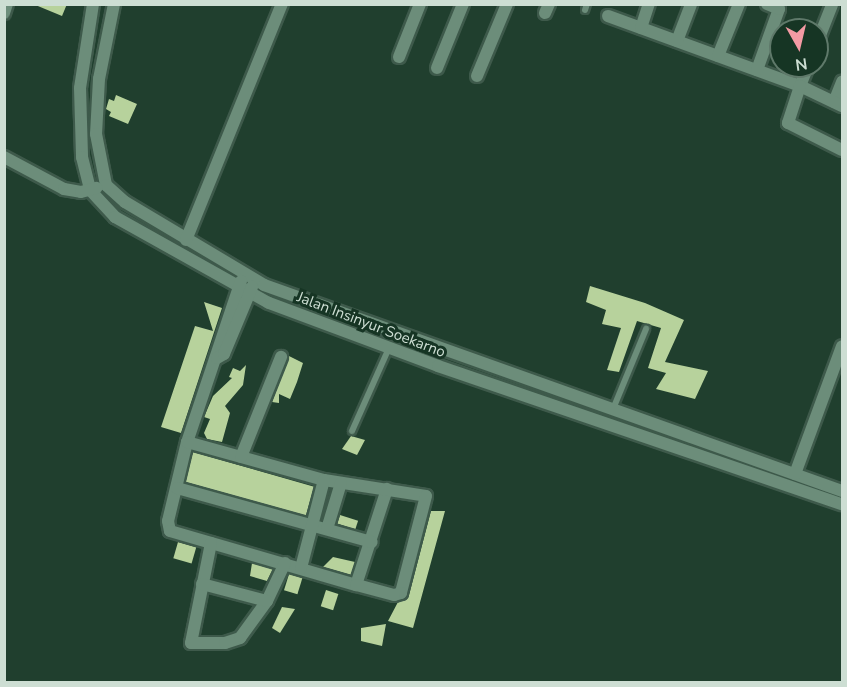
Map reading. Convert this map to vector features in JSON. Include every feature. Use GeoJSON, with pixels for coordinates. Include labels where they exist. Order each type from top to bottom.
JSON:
{"type":"FeatureCollection","features":[{"type":"Feature","properties":{"kind":"street"},"geometry":{"type":"LineString","coordinates":[[4,13],[7,4]]}},
{"type":"Feature","properties":{"kind":"street"},"geometry":{"type":"LineString","coordinates":[[90,190],[80,135],[82,65],[93,4]]}},
{"type":"Feature","properties":{"kind":"street"},"geometry":{"type":"LineString","coordinates":[[4,158],[64,189],[90,190],[105,184],[96,134],[101,68],[114,4]]}},
{"type":"Feature","properties":{"kind":"street"},"geometry":{"type":"LineString","coordinates":[[186,240],[282,4]]}},
{"type":"Feature","properties":{"kind":"street"},"geometry":{"type":"LineString","coordinates":[[399,57],[420,4]]}},
{"type":"Feature","properties":{"kind":"street"},"geometry":{"type":"LineString","coordinates":[[437,68],[463,4]]}},
{"type":"Feature","properties":{"kind":"street"},"geometry":{"type":"LineString","coordinates":[[477,76],[507,4]]}},
{"type":"Feature","properties":{"kind":"street"},"geometry":{"type":"LineString","coordinates":[[641,28],[650,4]]}},
{"type":"Feature","properties":{"kind":"street"},"geometry":{"type":"LineString","coordinates":[[677,41],[691,4]]}},
{"type":"Feature","properties":{"kind":"street"},"geometry":{"type":"LineString","coordinates":[[718,56],[739,4]]}},
{"type":"Feature","properties":{"kind":"street"},"geometry":{"type":"LineString","coordinates":[[757,70],[779,9],[767,4]]}},
{"type":"Feature","properties":{"kind":"street"},"geometry":{"type":"LineString","coordinates":[[608,16],[800,86],[838,104],[843,82]]}},
{"type":"Feature","properties":{"kind":"street"},"geometry":{"type":"LineString","coordinates":[[82,65],[101,68]]}},
{"type":"Feature","properties":{"kind":"street"},"geometry":{"type":"LineString","coordinates":[[803,78],[788,123],[843,150]]}},
{"type":"Feature","properties":{"kind":"street","name":"Jalan Insinyur Soekarno"},"geometry":{"type":"LineString","coordinates":[[105,184],[120,198],[255,280],[482,365],[843,491]]}},
{"type":"Feature","properties":{"kind":"street","name":"Jalan Insinyur Soekarno"},"geometry":{"type":"LineString","coordinates":[[90,190],[115,217],[244,291],[389,348],[843,504]]}},
{"type":"Feature","properties":{"kind":"street"},"geometry":{"type":"LineString","coordinates":[[188,442],[324,480],[387,489],[427,498],[403,590],[394,595],[170,531],[188,442],[217,358],[224,354],[244,291],[243,274]]}},
{"type":"Feature","properties":{"kind":"street"},"geometry":{"type":"LineString","coordinates":[[244,291],[255,280]]}},
{"type":"Feature","properties":{"kind":"street"},"geometry":{"type":"LineString","coordinates":[[795,474],[843,346]]}},
{"type":"Feature","properties":{"kind":"street"},"geometry":{"type":"LineString","coordinates":[[241,457],[282,357]]}},
{"type":"Feature","properties":{"kind":"street"},"geometry":{"type":"LineString","coordinates":[[476,378],[482,365]]}},
{"type":"Feature","properties":{"kind":"street"},"geometry":{"type":"LineString","coordinates":[[301,568],[324,480]]}},
{"type":"Feature","properties":{"kind":"street"},"geometry":{"type":"LineString","coordinates":[[327,530],[341,483]]}},
{"type":"Feature","properties":{"kind":"street"},"geometry":{"type":"LineString","coordinates":[[177,488],[372,542]]}},
{"type":"Feature","properties":{"kind":"street"},"geometry":{"type":"LineString","coordinates":[[356,585],[372,542],[387,489]]}},
{"type":"Feature","properties":{"kind":"street"},"geometry":{"type":"LineString","coordinates":[[211,543],[191,643],[225,643],[240,638],[267,601],[285,563]]}},
{"type":"Feature","properties":{"kind":"street"},"geometry":{"type":"LineString","coordinates":[[202,584],[267,601]]}},
{"type":"Feature","properties":{"kind":"lane"},"geometry":{"type":"LineString","coordinates":[[613,410],[646,329]]}},
{"type":"Feature","properties":{"kind":"lane"},"geometry":{"type":"LineString","coordinates":[[352,431],[389,348]]}},
{"type":"Feature","properties":{"kind":"building"},"geometry":{"type":"Polygon","coordinates":[[[33,4],[67,4],[62,16],[33,4]]]}},
{"type":"Feature","properties":{"kind":"building"},"geometry":{"type":"Polygon","coordinates":[[[116,95],[137,104],[128,124],[109,116],[111,112],[106,109],[109,99],[114,101],[116,95]]]}},
{"type":"Feature","properties":{"kind":"building"},"geometry":{"type":"Polygon","coordinates":[[[590,286],[645,303],[684,320],[665,362],[708,371],[695,399],[656,389],[666,373],[648,368],[661,328],[637,321],[619,372],[607,370],[621,328],[602,324],[606,310],[586,302],[590,286]]]}},
{"type":"Feature","properties":{"kind":"building"},"geometry":{"type":"Polygon","coordinates":[[[204,302],[222,308],[181,433],[161,427],[195,326],[213,331],[204,302]]]}},
{"type":"Feature","properties":{"kind":"building"},"geometry":{"type":"Polygon","coordinates":[[[289,356],[303,363],[297,382],[290,399],[279,394],[279,403],[272,402],[289,356]]]}},
{"type":"Feature","properties":{"kind":"building"},"geometry":{"type":"Polygon","coordinates":[[[246,365],[243,385],[225,406],[230,413],[222,442],[207,439],[204,433],[210,419],[204,417],[213,396],[232,378],[229,377],[233,368],[240,371],[246,365]]]}},
{"type":"Feature","properties":{"kind":"building"},"geometry":{"type":"Polygon","coordinates":[[[351,436],[365,440],[357,455],[342,449],[351,436]]]}},
{"type":"Feature","properties":{"kind":"building"},"geometry":{"type":"Polygon","coordinates":[[[193,452],[314,487],[306,517],[184,482],[193,452]]]}},
{"type":"Feature","properties":{"kind":"building"},"geometry":{"type":"Polygon","coordinates":[[[431,511],[445,511],[413,628],[388,621],[398,602],[409,595],[431,511]]]}},
{"type":"Feature","properties":{"kind":"building"},"geometry":{"type":"Polygon","coordinates":[[[340,515],[358,521],[355,529],[337,524],[340,515]]]}},
{"type":"Feature","properties":{"kind":"building"},"geometry":{"type":"Polygon","coordinates":[[[178,542],[196,547],[192,564],[173,558],[178,542]]]}},
{"type":"Feature","properties":{"kind":"building"},"geometry":{"type":"Polygon","coordinates":[[[333,557],[355,562],[351,575],[323,567],[333,557]]]}},
{"type":"Feature","properties":{"kind":"building"},"geometry":{"type":"Polygon","coordinates":[[[252,563],[273,569],[267,581],[250,576],[252,563]]]}},
{"type":"Feature","properties":{"kind":"building"},"geometry":{"type":"Polygon","coordinates":[[[289,574],[302,578],[297,594],[284,590],[289,574]]]}},
{"type":"Feature","properties":{"kind":"building"},"geometry":{"type":"Polygon","coordinates":[[[326,590],[338,594],[333,610],[321,606],[326,590]]]}},
{"type":"Feature","properties":{"kind":"building"},"geometry":{"type":"Polygon","coordinates":[[[282,607],[295,609],[280,633],[272,628],[282,607]]]}},
{"type":"Feature","properties":{"kind":"building"},"geometry":{"type":"Polygon","coordinates":[[[386,624],[382,646],[361,641],[361,628],[386,624]]]}}]}
